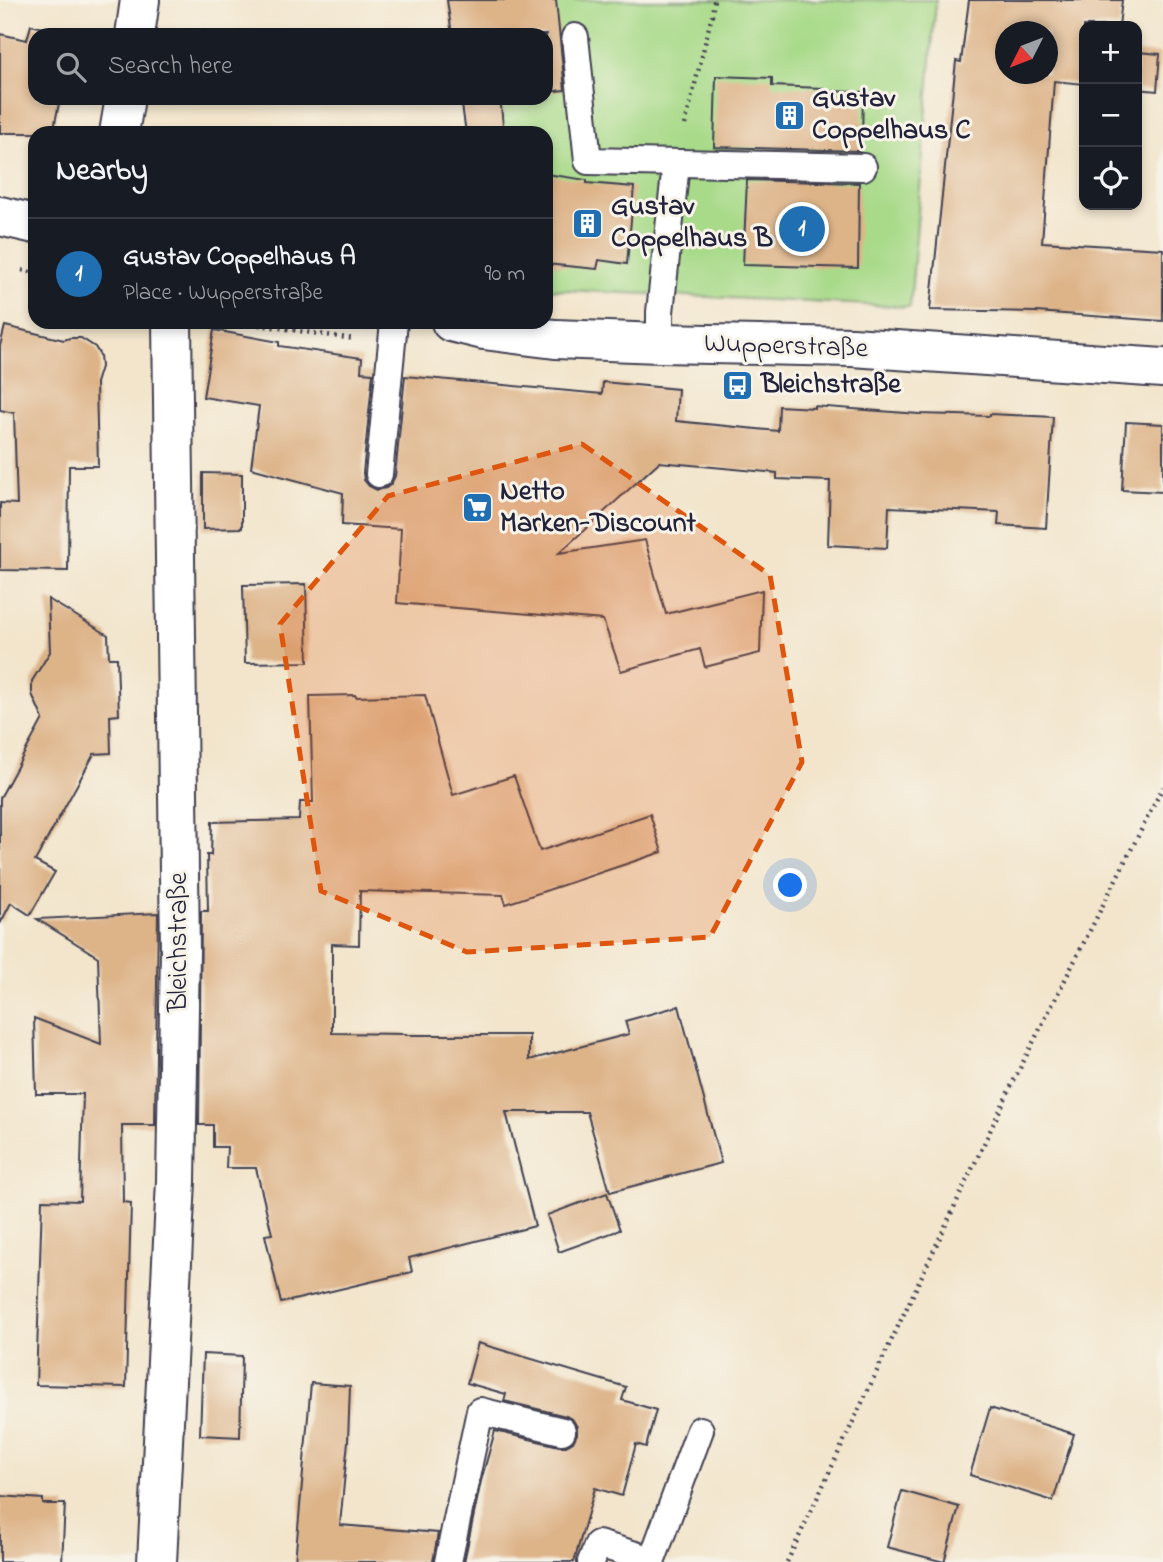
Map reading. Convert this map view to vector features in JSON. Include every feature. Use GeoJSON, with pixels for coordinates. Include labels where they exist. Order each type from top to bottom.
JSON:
{"type":"FeatureCollection","features":[{"type":"Feature","properties":{"kind":"street"},"geometry":{"type":"LineString","coordinates":[[136,28],[140,0]]}},
{"type":"Feature","properties":{"kind":"street"},"geometry":{"type":"LineString","coordinates":[[120,126],[124,105]]}},
{"type":"Feature","properties":{"kind":"street"},"geometry":{"type":"LineString","coordinates":[[0,216],[28,222]]}},
{"type":"Feature","properties":{"kind":"street","name":"Bleichstraße"},"geometry":{"type":"LineString","coordinates":[[158,1562],[176,1181],[180,951],[172,329]]}},
{"type":"Feature","properties":{"kind":"street","name":"Wupperstraße"},"geometry":{"type":"LineString","coordinates":[[496,329],[555,339],[852,347],[1163,368]]}},
{"type":"Feature","properties":{"kind":"lane"},"geometry":{"type":"LineString","coordinates":[[575,37],[587,161],[863,167]]}},
{"type":"Feature","properties":{"kind":"lane"},"geometry":{"type":"LineString","coordinates":[[660,343],[660,312],[676,164]]}},
{"type":"Feature","properties":{"kind":"lane"},"geometry":{"type":"LineString","coordinates":[[379,474],[393,329]]}},
{"type":"Feature","properties":{"kind":"lane"},"geometry":{"type":"LineString","coordinates":[[448,1562],[480,1411],[562,1431]]}},
{"type":"Feature","properties":{"kind":"lane"},"geometry":{"type":"LineString","coordinates":[[591,1562],[598,1544],[652,1560],[700,1430]]}},
{"type":"Feature","properties":{"kind":"path"},"geometry":{"type":"LineString","coordinates":[[676,164],[714,0]]}},
{"type":"Feature","properties":{"kind":"path"},"geometry":{"type":"LineString","coordinates":[[786,1562],[1015,1078],[1163,786]]}},
{"type":"Feature","properties":{"kind":"highlighted area"},"geometry":{"type":"Polygon","coordinates":[[[582,444],[770,575],[802,762],[710,937],[467,952],[321,891],[280,624],[388,496],[582,444]]]}},
{"type":"Feature","properties":{"kind":"green space"},"geometry":{"type":"Polygon","coordinates":[[[490,0],[936,0],[910,307],[553,289],[553,126],[503,126],[501,105],[553,105],[553,28],[535,28],[490,0]]]}},
{"type":"Feature","properties":{"kind":"building"},"geometry":{"type":"Polygon","coordinates":[[[447,0],[556,0],[565,90],[553,91],[553,28],[451,28],[447,0]]]}},
{"type":"Feature","properties":{"kind":"building"},"geometry":{"type":"Polygon","coordinates":[[[969,0],[1122,0],[1120,21],[1079,21],[1079,84],[1058,81],[1058,21],[995,21],[995,84],[1054,84],[1042,242],[1163,249],[1163,321],[1036,312],[930,310],[956,61],[961,62],[969,0]]]}},
{"type":"Feature","properties":{"kind":"building"},"geometry":{"type":"Polygon","coordinates":[[[0,34],[27,40],[28,36],[28,105],[59,105],[54,126],[28,126],[28,133],[0,133],[0,34]]]}},
{"type":"Feature","properties":{"kind":"building"},"geometry":{"type":"Polygon","coordinates":[[[1142,52],[1160,54],[1157,91],[1142,90],[1142,52]]]}},
{"type":"Feature","properties":{"kind":"building","name":"Gustav Coppelhaus C"},"geometry":{"type":"Polygon","coordinates":[[[716,76],[772,78],[772,86],[863,92],[860,151],[714,147],[716,76]]]}},
{"type":"Feature","properties":{"kind":"building"},"geometry":{"type":"Polygon","coordinates":[[[462,105],[501,105],[503,126],[465,126],[462,105]]]}},
{"type":"Feature","properties":{"kind":"building","name":"Gustav Coppelhaus B"},"geometry":{"type":"Polygon","coordinates":[[[553,175],[587,180],[587,183],[634,187],[627,264],[599,260],[597,269],[553,265],[553,175]]]}},
{"type":"Feature","properties":{"kind":"building"},"geometry":{"type":"Polygon","coordinates":[[[747,180],[859,183],[858,268],[743,265],[747,180]]]}},
{"type":"Feature","properties":{"kind":"building"},"geometry":{"type":"Polygon","coordinates":[[[5,326],[64,340],[81,338],[95,347],[100,355],[101,367],[96,383],[98,466],[69,466],[68,571],[0,570],[0,503],[17,504],[14,413],[0,410],[0,346],[5,326]]]}},
{"type":"Feature","properties":{"kind":"building"},"geometry":{"type":"Polygon","coordinates":[[[214,330],[279,342],[279,346],[362,358],[361,372],[373,373],[363,473],[364,480],[377,490],[386,488],[395,476],[405,376],[602,394],[603,382],[678,389],[676,421],[778,431],[779,406],[919,414],[1053,417],[1046,528],[998,525],[999,512],[889,507],[887,548],[828,545],[830,481],[777,479],[777,473],[659,462],[559,553],[645,540],[666,614],[762,590],[760,653],[705,667],[700,649],[621,671],[603,620],[397,603],[401,529],[342,525],[343,493],[251,468],[259,406],[203,397],[214,330]]]}},
{"type":"Feature","properties":{"kind":"building"},"geometry":{"type":"Polygon","coordinates":[[[1126,422],[1163,424],[1163,492],[1122,490],[1126,422]]]}},
{"type":"Feature","properties":{"kind":"building"},"geometry":{"type":"Polygon","coordinates":[[[203,473],[242,474],[242,528],[203,529],[203,473]]]}},
{"type":"Feature","properties":{"kind":"building"},"geometry":{"type":"Polygon","coordinates":[[[306,584],[308,662],[245,663],[243,585],[306,584]]]}},
{"type":"Feature","properties":{"kind":"building"},"geometry":{"type":"Polygon","coordinates":[[[48,599],[108,635],[109,658],[117,658],[119,715],[110,716],[111,753],[94,754],[35,861],[55,872],[30,915],[11,903],[0,924],[0,798],[43,719],[32,694],[32,681],[50,652],[48,599]]]}},
{"type":"Feature","properties":{"kind":"building"},"geometry":{"type":"Polygon","coordinates":[[[425,695],[453,795],[514,776],[540,851],[650,814],[662,852],[506,904],[503,895],[360,891],[359,945],[332,944],[332,1033],[529,1035],[529,1060],[629,1034],[625,1021],[679,1006],[721,1163],[610,1192],[587,1112],[506,1112],[535,1226],[409,1258],[412,1272],[281,1303],[265,1235],[272,1234],[256,1168],[226,1168],[227,1147],[213,1147],[213,1125],[199,1125],[201,911],[208,911],[207,855],[211,855],[212,822],[299,820],[300,802],[313,802],[310,696],[425,695]]]}},
{"type":"Feature","properties":{"kind":"building"},"geometry":{"type":"Polygon","coordinates":[[[158,913],[155,1125],[122,1125],[123,1202],[131,1203],[126,1387],[36,1385],[42,1200],[80,1201],[83,1094],[36,1094],[34,1018],[101,1044],[98,957],[37,919],[158,913]]]}},
{"type":"Feature","properties":{"kind":"building"},"geometry":{"type":"Polygon","coordinates":[[[607,1193],[620,1230],[559,1252],[547,1215],[607,1193]]]}},
{"type":"Feature","properties":{"kind":"building"},"geometry":{"type":"Polygon","coordinates":[[[478,1343],[626,1387],[622,1400],[656,1410],[646,1447],[636,1444],[622,1496],[595,1488],[574,1562],[464,1562],[481,1481],[495,1431],[559,1446],[573,1442],[577,1434],[573,1420],[566,1416],[504,1401],[506,1394],[467,1383],[478,1343]]]}},
{"type":"Feature","properties":{"kind":"building"},"geometry":{"type":"Polygon","coordinates":[[[203,1354],[242,1356],[240,1437],[200,1435],[203,1354]]]}},
{"type":"Feature","properties":{"kind":"building"},"geometry":{"type":"Polygon","coordinates":[[[311,1383],[350,1386],[340,1525],[438,1533],[433,1562],[295,1562],[311,1383]]]}},
{"type":"Feature","properties":{"kind":"building"},"geometry":{"type":"Polygon","coordinates":[[[990,1408],[1074,1434],[1053,1501],[970,1475],[990,1408]]]}},
{"type":"Feature","properties":{"kind":"building"},"geometry":{"type":"Polygon","coordinates":[[[902,1491],[959,1507],[944,1562],[887,1547],[902,1491]]]}},
{"type":"Feature","properties":{"kind":"building"},"geometry":{"type":"Polygon","coordinates":[[[0,1496],[43,1499],[43,1504],[65,1504],[62,1562],[0,1562],[0,1496]]]}},
{"type":"Feature","properties":{"kind":"place","name":"Gustav Coppelhaus C"},"geometry":{"type":"Point","coordinates":[789,115]}},
{"type":"Feature","properties":{"kind":"place","name":"Gustav Coppelhaus B"},"geometry":{"type":"Point","coordinates":[588,223]}},
{"type":"Feature","properties":{"kind":"place","name":"Gustav Coppelhaus A"},"geometry":{"type":"Point","coordinates":[802,229]}},
{"type":"Feature","properties":{"kind":"place","name":"Bleichstraße"},"geometry":{"type":"Point","coordinates":[738,385]}},
{"type":"Feature","properties":{"kind":"place","name":"Netto Marken-Discount"},"geometry":{"type":"Point","coordinates":[477,508]}}]}
